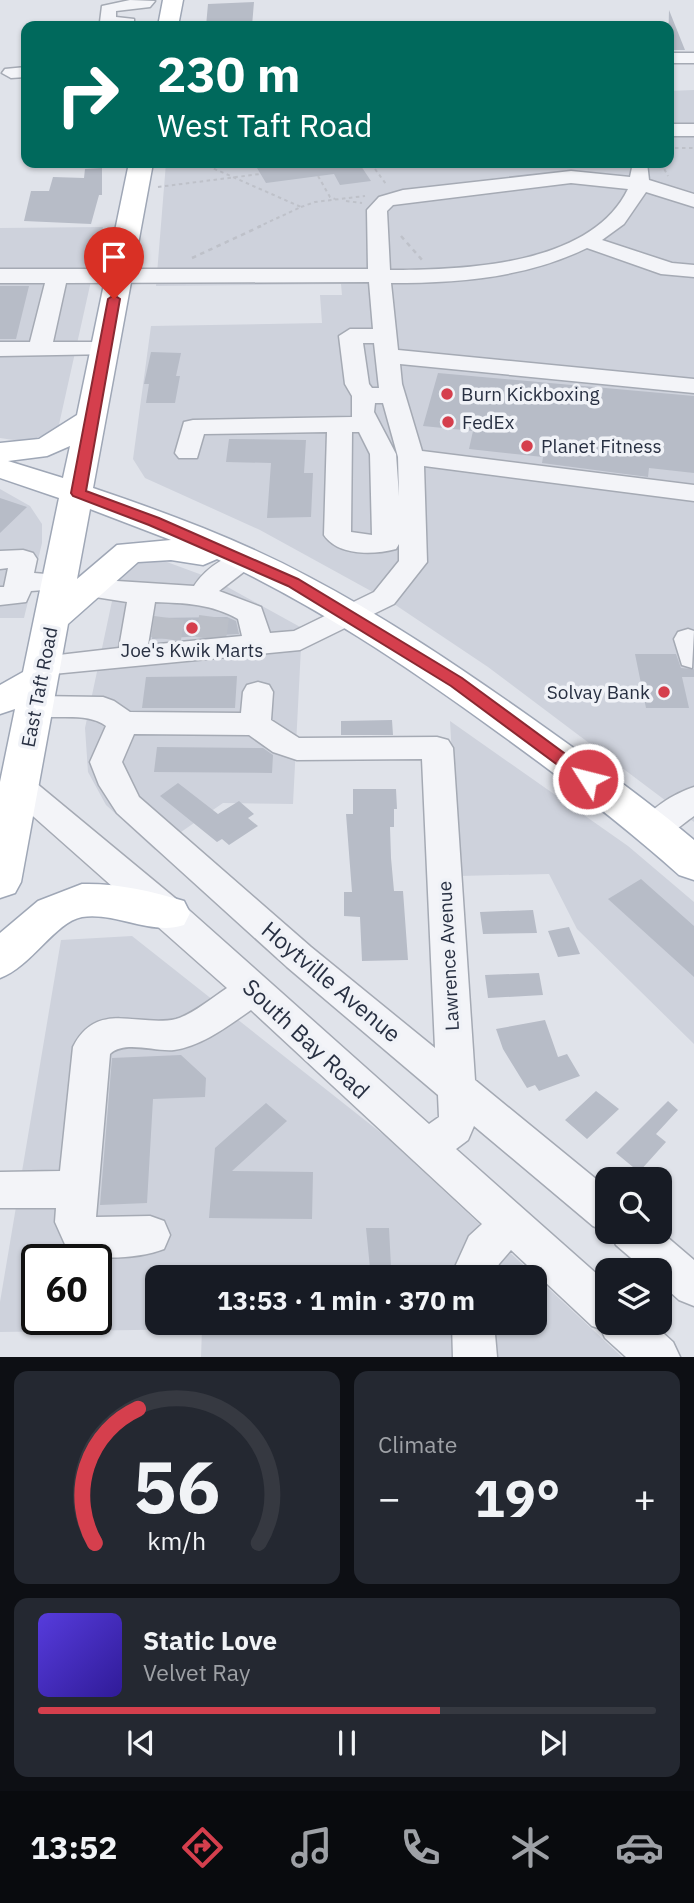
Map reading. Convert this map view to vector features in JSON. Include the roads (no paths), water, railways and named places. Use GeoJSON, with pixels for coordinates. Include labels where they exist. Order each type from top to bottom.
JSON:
{"type":"FeatureCollection","features":[{"type":"Feature","properties":{"kind":"main road"},"geometry":{"type":"LineString","coordinates":[[151,21],[173,0]]}},
{"type":"Feature","properties":{"kind":"main road"},"geometry":{"type":"LineString","coordinates":[[73,585],[78,493],[140,168]]}},
{"type":"Feature","properties":{"kind":"main road"},"geometry":{"type":"LineString","coordinates":[[0,452],[47,447],[92,418]]}},
{"type":"Feature","properties":{"kind":"main road"},"geometry":{"type":"LineString","coordinates":[[0,468],[78,493],[242,560],[293,583],[349,614],[456,682],[654,828],[694,864]]}},
{"type":"Feature","properties":{"kind":"main road"},"geometry":{"type":"LineString","coordinates":[[73,585],[120,557],[139,550],[171,550],[242,560]]}},
{"type":"Feature","properties":{"kind":"main road","name":"East Taft Road"},"geometry":{"type":"LineString","coordinates":[[0,882],[9,779],[30,688],[52,619],[73,585]]}},
{"type":"Feature","properties":{"kind":"main road"},"geometry":{"type":"LineString","coordinates":[[0,960],[61,908],[75,902],[92,901],[169,913]]}},
{"type":"Feature","properties":{"kind":"street"},"geometry":{"type":"LineString","coordinates":[[107,21],[108,9],[115,3],[144,4],[147,0],[173,0]]}},
{"type":"Feature","properties":{"kind":"street"},"geometry":{"type":"LineString","coordinates":[[674,58],[694,58]]}},
{"type":"Feature","properties":{"kind":"street"},"geometry":{"type":"LineString","coordinates":[[674,130],[694,130]]}},
{"type":"Feature","properties":{"kind":"street"},"geometry":{"type":"LineString","coordinates":[[0,276],[430,275],[518,266],[586,241],[623,214],[638,194],[640,173]]}},
{"type":"Feature","properties":{"kind":"street"},"geometry":{"type":"LineString","coordinates":[[30,688],[132,655],[168,626],[211,620],[258,645],[300,640],[384,597],[413,562],[411,457],[393,395],[379,275],[377,210],[373,201],[541,178],[640,173],[694,201]]}},
{"type":"Feature","properties":{"kind":"street"},"geometry":{"type":"LineString","coordinates":[[586,241],[669,269],[694,271]]}},
{"type":"Feature","properties":{"kind":"street"},"geometry":{"type":"LineString","coordinates":[[40,349],[57,276]]}},
{"type":"Feature","properties":{"kind":"street"},"geometry":{"type":"LineString","coordinates":[[340,425],[337,535],[349,543],[386,543],[383,454],[362,412],[364,396],[357,384],[350,336],[388,346],[694,386]]}},
{"type":"Feature","properties":{"kind":"street"},"geometry":{"type":"LineString","coordinates":[[0,349],[105,349]]}},
{"type":"Feature","properties":{"kind":"street"},"geometry":{"type":"LineString","coordinates":[[364,396],[393,395]]}},
{"type":"Feature","properties":{"kind":"street"},"geometry":{"type":"LineString","coordinates":[[188,453],[193,427],[368,424]]}},
{"type":"Feature","properties":{"kind":"street"},"geometry":{"type":"LineString","coordinates":[[411,457],[694,493]]}},
{"type":"Feature","properties":{"kind":"street"},"geometry":{"type":"LineString","coordinates":[[385,504],[412,504]]}},
{"type":"Feature","properties":{"kind":"street"},"geometry":{"type":"LineString","coordinates":[[0,560],[23,559],[10,589],[73,585],[114,594],[142,595],[168,626]]}},
{"type":"Feature","properties":{"kind":"street"},"geometry":{"type":"LineString","coordinates":[[211,620],[206,585],[242,560]]}},
{"type":"Feature","properties":{"kind":"street"},"geometry":{"type":"LineString","coordinates":[[132,655],[142,595]]}},
{"type":"Feature","properties":{"kind":"street"},"geometry":{"type":"LineString","coordinates":[[168,626],[211,620],[236,604],[251,614],[258,645]]}},
{"type":"Feature","properties":{"kind":"street"},"geometry":{"type":"LineString","coordinates":[[30,688],[103,708],[123,723],[255,724],[258,692]]}},
{"type":"Feature","properties":{"kind":"street","name":"Hoytville Avenue"},"geometry":{"type":"LineString","coordinates":[[123,723],[106,762],[115,785],[128,806],[299,957],[595,1203]]}},
{"type":"Feature","properties":{"kind":"street","name":"Lawrence Avenue"},"geometry":{"type":"LineString","coordinates":[[255,724],[284,744],[297,749],[437,748],[458,1118],[454,1128],[427,1148]]}},
{"type":"Feature","properties":{"kind":"street","name":"South Bay Road"},"geometry":{"type":"LineString","coordinates":[[9,779],[169,913],[595,1300]]}},
{"type":"Feature","properties":{"kind":"street"},"geometry":{"type":"LineString","coordinates":[[654,828],[694,799]]}},
{"type":"Feature","properties":{"kind":"street"},"geometry":{"type":"LineString","coordinates":[[150,1235],[82,1237],[75,1222],[92,1046],[101,1035],[117,1031],[180,1034],[252,990]]}},
{"type":"Feature","properties":{"kind":"street"},"geometry":{"type":"LineString","coordinates":[[0,1190],[78,1189]]}},
{"type":"Feature","properties":{"kind":"street"},"geometry":{"type":"LineString","coordinates":[[477,1265],[484,1250],[509,1224]]}},
{"type":"Feature","properties":{"kind":"street"},"geometry":{"type":"LineString","coordinates":[[644,1244],[694,1286]]}},
{"type":"Feature","properties":{"kind":"street"},"geometry":{"type":"LineString","coordinates":[[473,1335],[475,1357]]}},
{"type":"Feature","properties":{"kind":"street"},"geometry":{"type":"LineString","coordinates":[[634,1335],[659,1357]]}},
{"type":"Feature","properties":{"kind":"tunnel"},"geometry":{"type":"LineString","coordinates":[[211,639],[214,617]]}},
{"type":"Feature","properties":{"kind":"tunnel"},"geometry":{"type":"LineString","coordinates":[[166,639],[169,618]]}},
{"type":"Feature","properties":{"kind":"place","name":"Burn Kickboxing"},"geometry":{"type":"Point","coordinates":[447,394]}},
{"type":"Feature","properties":{"kind":"place","name":"FedEx"},"geometry":{"type":"Point","coordinates":[448,422]}},
{"type":"Feature","properties":{"kind":"place","name":"Planet Fitness"},"geometry":{"type":"Point","coordinates":[527,446]}},
{"type":"Feature","properties":{"kind":"place","name":"Joe's Kwik Marts"},"geometry":{"type":"Point","coordinates":[192,628]}},
{"type":"Feature","properties":{"kind":"place","name":"Solvay Bank"},"geometry":{"type":"Point","coordinates":[664,692]}}]}
